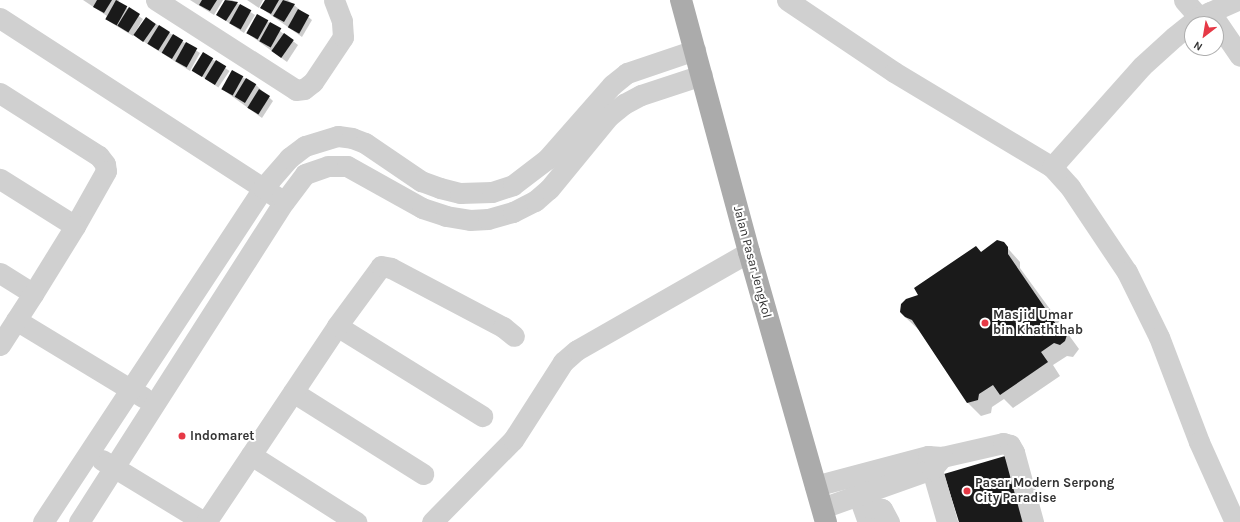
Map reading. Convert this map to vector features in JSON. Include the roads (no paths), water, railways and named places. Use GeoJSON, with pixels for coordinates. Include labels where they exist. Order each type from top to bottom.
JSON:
{"type":"FeatureCollection","features":[{"type":"Feature","properties":{"kind":"main road","name":"Jalan Pasar Jengkol"},"geometry":{"type":"LineString","coordinates":[[681,0],[749,252],[814,486],[824,515]]}},
{"type":"Feature","properties":{"kind":"street"},"geometry":{"type":"LineString","coordinates":[[156,0],[296,90],[304,89],[313,82],[343,37],[342,21],[332,2]]}},
{"type":"Feature","properties":{"kind":"street"},"geometry":{"type":"LineString","coordinates":[[787,0],[894,72],[1052,167],[1088,212],[1128,272],[1159,337],[1199,442],[1235,522]]}},
{"type":"Feature","properties":{"kind":"street"},"geometry":{"type":"LineString","coordinates":[[1184,0],[1204,15],[1240,56]]}},
{"type":"Feature","properties":{"kind":"street"},"geometry":{"type":"LineString","coordinates":[[1052,167],[1142,66],[1204,15],[1237,0]]}},
{"type":"Feature","properties":{"kind":"street"},"geometry":{"type":"LineString","coordinates":[[0,18],[284,202]]}},
{"type":"Feature","properties":{"kind":"street"},"geometry":{"type":"LineString","coordinates":[[43,522],[263,188],[289,158],[305,146],[338,136],[365,143],[398,167],[440,188],[460,193],[492,192],[513,185],[547,159],[612,85],[627,73],[695,50]]}},
{"type":"Feature","properties":{"kind":"street"},"geometry":{"type":"LineString","coordinates":[[79,522],[284,202],[305,174],[328,166],[347,166],[377,181],[414,204],[446,216],[470,220],[513,212],[535,201],[549,189],[610,116],[624,104],[640,95],[702,75]]}},
{"type":"Feature","properties":{"kind":"street"},"geometry":{"type":"LineString","coordinates":[[0,93],[99,156],[105,164],[104,178],[0,345]]}},
{"type":"Feature","properties":{"kind":"street"},"geometry":{"type":"LineString","coordinates":[[0,179],[75,226]]}},
{"type":"Feature","properties":{"kind":"street"},"geometry":{"type":"LineString","coordinates":[[432,522],[513,440],[563,362],[577,350],[749,252]]}},
{"type":"Feature","properties":{"kind":"street"},"geometry":{"type":"LineString","coordinates":[[90,452],[205,522],[251,456],[337,326],[378,268],[386,266],[504,327],[514,336]]}},
{"type":"Feature","properties":{"kind":"street"},"geometry":{"type":"LineString","coordinates":[[0,273],[33,294]]}},
{"type":"Feature","properties":{"kind":"street"},"geometry":{"type":"LineString","coordinates":[[16,320],[155,404]]}},
{"type":"Feature","properties":{"kind":"street"},"geometry":{"type":"LineString","coordinates":[[337,326],[482,416]]}},
{"type":"Feature","properties":{"kind":"street"},"geometry":{"type":"LineString","coordinates":[[293,392],[423,474]]}},
{"type":"Feature","properties":{"kind":"street"},"geometry":{"type":"LineString","coordinates":[[824,515],[860,500],[934,461],[994,443],[1010,445],[1033,522]]}},
{"type":"Feature","properties":{"kind":"street"},"geometry":{"type":"LineString","coordinates":[[251,456],[356,522]]}},
{"type":"Feature","properties":{"kind":"street"},"geometry":{"type":"LineString","coordinates":[[934,461],[947,522]]}},
{"type":"Feature","properties":{"kind":"street"},"geometry":{"type":"LineString","coordinates":[[814,486],[882,508],[889,522]]}},
{"type":"Feature","properties":{"kind":"place","name":"Masjid Umar bin Khaththab"},"geometry":{"type":"Point","coordinates":[985,323]}},
{"type":"Feature","properties":{"kind":"place","name":"Indomaret"},"geometry":{"type":"Point","coordinates":[182,436]}},
{"type":"Feature","properties":{"kind":"place","name":"Pasar Modern Serpong City Paradise"},"geometry":{"type":"Point","coordinates":[967,491]}}]}
